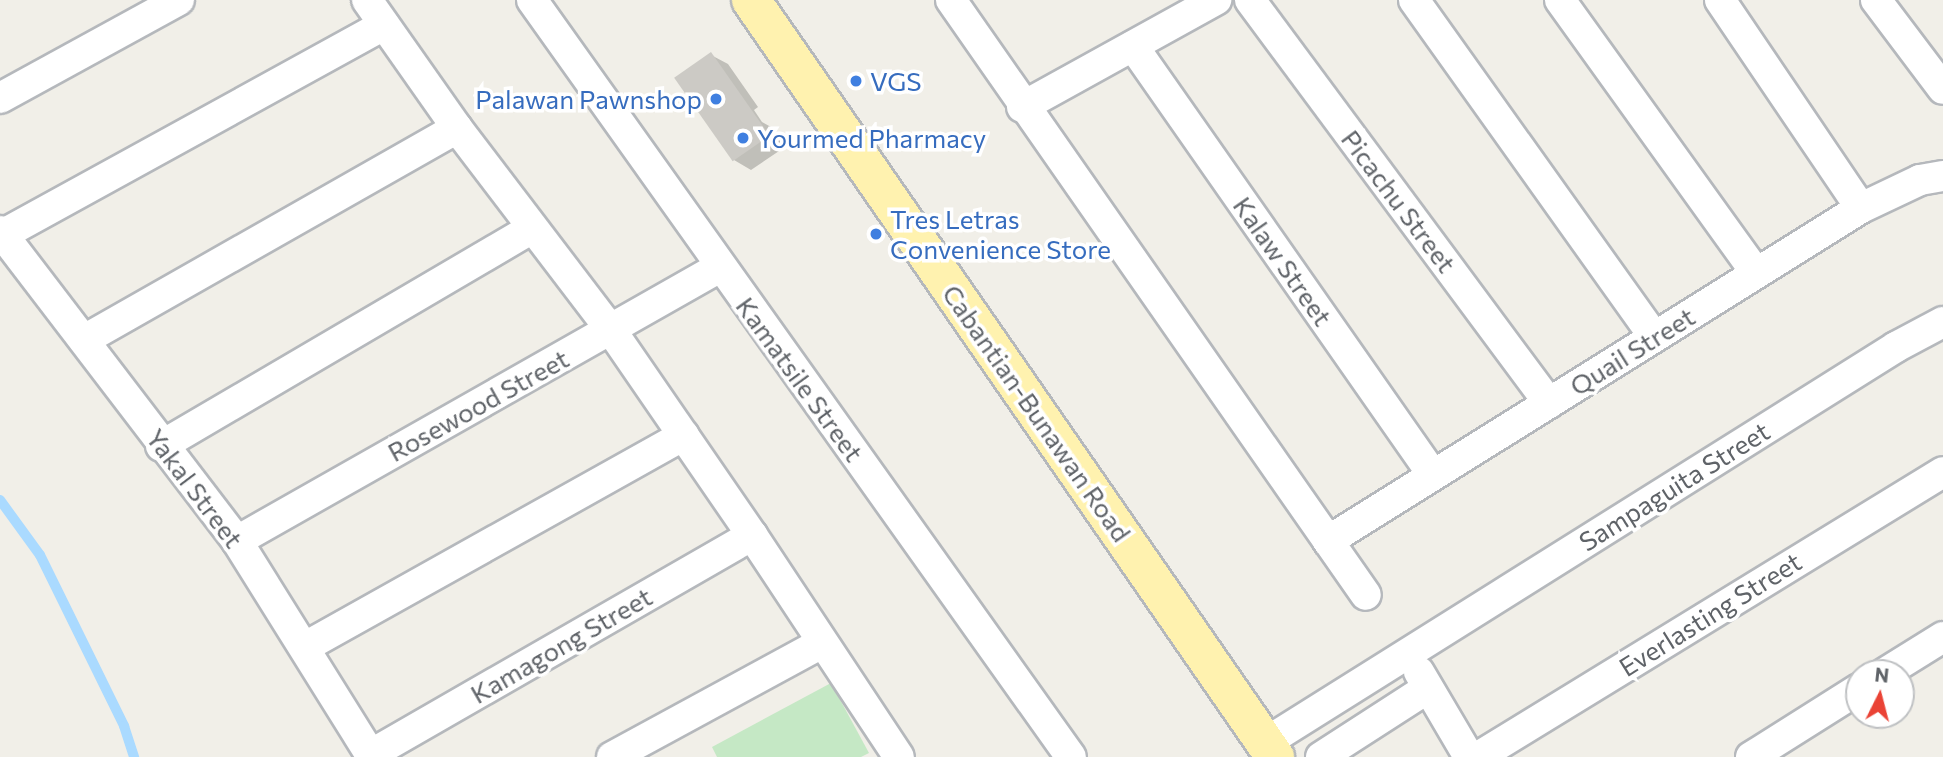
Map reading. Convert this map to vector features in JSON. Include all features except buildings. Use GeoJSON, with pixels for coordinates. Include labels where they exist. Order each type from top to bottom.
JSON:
{"type":"FeatureCollection","features":[{"type":"Feature","properties":{"kind":"main road","name":"Cabantian-Bunawan Road"},"geometry":{"type":"LineString","coordinates":[[751,0],[1270,750]]}},
{"type":"Feature","properties":{"kind":"street"},"geometry":{"type":"LineString","coordinates":[[0,98],[179,0]]}},
{"type":"Feature","properties":{"kind":"street"},"geometry":{"type":"LineString","coordinates":[[367,0],[457,128],[611,330],[752,535],[898,757]]}},
{"type":"Feature","properties":{"kind":"street","name":"Kamatsile Street"},"geometry":{"type":"LineString","coordinates":[[532,0],[1071,757]]}},
{"type":"Feature","properties":{"kind":"street"},"geometry":{"type":"LineString","coordinates":[[951,0],[1022,107],[1366,595]]}},
{"type":"Feature","properties":{"kind":"street"},"geometry":{"type":"LineString","coordinates":[[1022,107],[1216,0]]}},
{"type":"Feature","properties":{"kind":"street","name":"Picachu Street"},"geometry":{"type":"LineString","coordinates":[[1250,0],[1549,403]]}},
{"type":"Feature","properties":{"kind":"street"},"geometry":{"type":"LineString","coordinates":[[1414,0],[1654,337]]}},
{"type":"Feature","properties":{"kind":"street"},"geometry":{"type":"LineString","coordinates":[[1560,0],[1756,273]]}},
{"type":"Feature","properties":{"kind":"street"},"geometry":{"type":"LineString","coordinates":[[1720,0],[1861,208]]}},
{"type":"Feature","properties":{"kind":"street"},"geometry":{"type":"LineString","coordinates":[[1876,0],[1943,89]]}},
{"type":"Feature","properties":{"kind":"street"},"geometry":{"type":"LineString","coordinates":[[1,233],[384,26]]}},
{"type":"Feature","properties":{"kind":"street","name":"Kalaw Street"},"geometry":{"type":"LineString","coordinates":[[1133,46],[1433,475]]}},
{"type":"Feature","properties":{"kind":"street"},"geometry":{"type":"LineString","coordinates":[[84,340],[457,128]]}},
{"type":"Feature","properties":{"kind":"street","name":"Quail Street"},"geometry":{"type":"LineString","coordinates":[[1328,541],[1861,208],[1920,180],[1943,176]]}},
{"type":"Feature","properties":{"kind":"street"},"geometry":{"type":"LineString","coordinates":[[162,446],[532,228]]}},
{"type":"Feature","properties":{"kind":"street","name":"Yakal Street"},"geometry":{"type":"LineString","coordinates":[[1,233],[237,541],[371,756]]}},
{"type":"Feature","properties":{"kind":"street","name":"Rosewood Street"},"geometry":{"type":"LineString","coordinates":[[237,541],[720,267]]}},
{"type":"Feature","properties":{"kind":"street","name":"Sampaguita Street"},"geometry":{"type":"LineString","coordinates":[[1270,750],[1408,654],[1896,347],[1943,322]]}},
{"type":"Feature","properties":{"kind":"street"},"geometry":{"type":"LineString","coordinates":[[305,647],[684,435]]}},
{"type":"Feature","properties":{"kind":"street","name":"Everlasting Street"},"geometry":{"type":"LineString","coordinates":[[1478,757],[1943,472]]}},
{"type":"Feature","properties":{"kind":"street","name":"Kamagong Street"},"geometry":{"type":"LineString","coordinates":[[371,756],[752,535]]}},
{"type":"Feature","properties":{"kind":"street"},"geometry":{"type":"LineString","coordinates":[[1908,659],[1943,637]]}},
{"type":"Feature","properties":{"kind":"street"},"geometry":{"type":"LineString","coordinates":[[612,757],[822,643]]}},
{"type":"Feature","properties":{"kind":"street"},"geometry":{"type":"LineString","coordinates":[[1408,654],[1469,757]]}},
{"type":"Feature","properties":{"kind":"street"},"geometry":{"type":"LineString","coordinates":[[1321,757],[1428,688]]}},
{"type":"Feature","properties":{"kind":"street"},"geometry":{"type":"LineString","coordinates":[[1751,757],[1845,698]]}},
{"type":"Feature","properties":{"kind":"green space"},"geometry":{"type":"Polygon","coordinates":[[[831,683],[869,753],[861,757],[717,757],[712,747],[831,683]]]}},
{"type":"Feature","properties":{"kind":"waterway"},"geometry":{"type":"LineString","coordinates":[[0,500],[40,555],[124,726],[134,757]]}},
{"type":"Feature","properties":{"kind":"place","name":"VGS"},"geometry":{"type":"Point","coordinates":[856,81]}},
{"type":"Feature","properties":{"kind":"place","name":"Palawan Pawnshop"},"geometry":{"type":"Point","coordinates":[716,99]}},
{"type":"Feature","properties":{"kind":"place","name":"Yourmed Pharmacy"},"geometry":{"type":"Point","coordinates":[743,138]}},
{"type":"Feature","properties":{"kind":"place","name":"Tres Letras Convenience Store"},"geometry":{"type":"Point","coordinates":[876,234]}}]}
